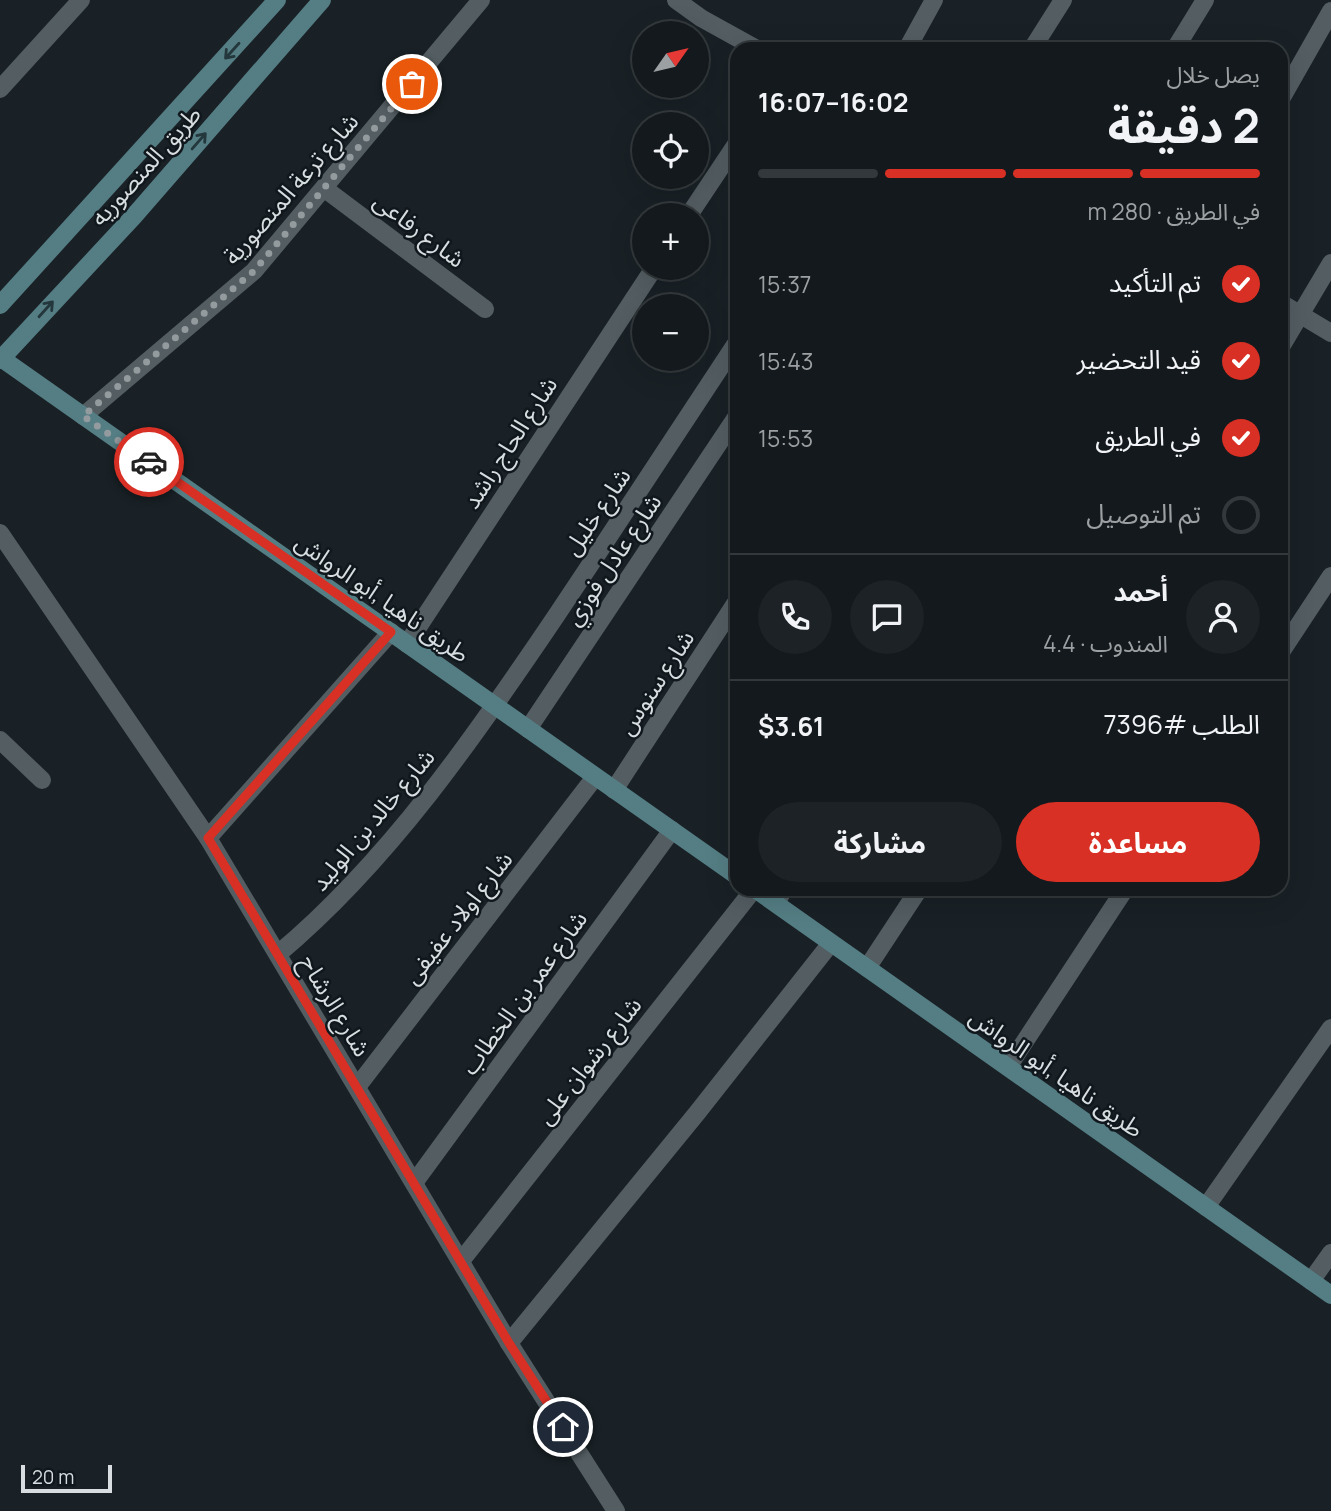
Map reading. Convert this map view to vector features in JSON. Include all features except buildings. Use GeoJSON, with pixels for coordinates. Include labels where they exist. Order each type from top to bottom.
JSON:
{"type":"FeatureCollection","features":[{"type":"Feature","properties":{"kind":"street"},"geometry":{"type":"LineString","coordinates":[[0,89],[81,0]]}},
{"type":"Feature","properties":{"kind":"street","name":"طريق المنصوريه"},"geometry":{"type":"LineString","coordinates":[[0,305],[277,0]]}},
{"type":"Feature","properties":{"kind":"street","name":"طريق المنصوريه"},"geometry":{"type":"LineString","coordinates":[[1,359],[134,216],[322,0]]}},
{"type":"Feature","properties":{"kind":"street","name":"شارع ترعة المنصورية"},"geometry":{"type":"LineString","coordinates":[[83,416],[254,271],[326,189],[481,0]]}},
{"type":"Feature","properties":{"kind":"street"},"geometry":{"type":"LineString","coordinates":[[676,0],[701,18],[744,42]]}},
{"type":"Feature","properties":{"kind":"street"},"geometry":{"type":"LineString","coordinates":[[911,42],[934,0]]}},
{"type":"Feature","properties":{"kind":"street"},"geometry":{"type":"LineString","coordinates":[[1036,42],[1063,0]]}},
{"type":"Feature","properties":{"kind":"street"},"geometry":{"type":"LineString","coordinates":[[1179,42],[1205,0]]}},
{"type":"Feature","properties":{"kind":"street"},"geometry":{"type":"LineString","coordinates":[[1288,87],[1331,11]]}},
{"type":"Feature","properties":{"kind":"street"},"geometry":{"type":"LineString","coordinates":[[697,203],[730,154]]}},
{"type":"Feature","properties":{"kind":"street","name":"شارع رفاعى"},"geometry":{"type":"LineString","coordinates":[[326,189],[485,309]]}},
{"type":"Feature","properties":{"kind":"street"},"geometry":{"type":"LineString","coordinates":[[1288,337],[1331,263]]}},
{"type":"Feature","properties":{"kind":"street","name":"شارع الحاج راشد"},"geometry":{"type":"LineString","coordinates":[[407,644],[646,280]]}},
{"type":"Feature","properties":{"kind":"street"},"geometry":{"type":"LineString","coordinates":[[1288,307],[1331,333]]}},
{"type":"Feature","properties":{"kind":"street","name":"شارع خليل"},"geometry":{"type":"LineString","coordinates":[[495,706],[730,353]]}},
{"type":"Feature","properties":{"kind":"street","name":"طريق ناهيا ,أبو الرواش"},"geometry":{"type":"LineString","coordinates":[[1,359],[730,871]]}},
{"type":"Feature","properties":{"kind":"street","name":"شارع عادل فوزي"},"geometry":{"type":"LineString","coordinates":[[528,729],[730,426]]}},
{"type":"Feature","properties":{"kind":"street","name":"شارع الرشاح"},"geometry":{"type":"LineString","coordinates":[[0,533],[208,838],[509,1343],[616,1511]]}},
{"type":"Feature","properties":{"kind":"street"},"geometry":{"type":"LineString","coordinates":[[1288,641],[1331,576]]}},
{"type":"Feature","properties":{"kind":"street","name":"شارع سنوس"},"geometry":{"type":"LineString","coordinates":[[614,790],[730,612]]}},
{"type":"Feature","properties":{"kind":"street"},"geometry":{"type":"LineString","coordinates":[[208,838],[391,632]]}},
{"type":"Feature","properties":{"kind":"street","name":"شارع خالد بن الوليد"},"geometry":{"type":"LineString","coordinates":[[278,954],[310,927],[369,867],[495,706]]}},
{"type":"Feature","properties":{"kind":"street"},"geometry":{"type":"LineString","coordinates":[[0,740],[42,780]]}},
{"type":"Feature","properties":{"kind":"street","name":"شارع اولاد عفيفى"},"geometry":{"type":"LineString","coordinates":[[357,1087],[595,777]]}},
{"type":"Feature","properties":{"kind":"street","name":"شارع عمر بن الخطاب"},"geometry":{"type":"LineString","coordinates":[[415,1183],[671,830]]}},
{"type":"Feature","properties":{"kind":"street","name":"شارع رشوان على"},"geometry":{"type":"LineString","coordinates":[[461,1261],[749,896]]}},
{"type":"Feature","properties":{"kind":"street","name":"طريق ناهيا ,أبو الرواش"},"geometry":{"type":"LineString","coordinates":[[780,896],[831,943],[1331,1295]]}},
{"type":"Feature","properties":{"kind":"street"},"geometry":{"type":"LineString","coordinates":[[867,968],[914,896]]}},
{"type":"Feature","properties":{"kind":"street"},"geometry":{"type":"LineString","coordinates":[[1008,1067],[1120,896]]}},
{"type":"Feature","properties":{"kind":"street"},"geometry":{"type":"LineString","coordinates":[[509,1343],[688,1124],[831,943]]}},
{"type":"Feature","properties":{"kind":"street"},"geometry":{"type":"LineString","coordinates":[[1206,1207],[1331,1027]]}},
{"type":"Feature","properties":{"kind":"street"},"geometry":{"type":"LineString","coordinates":[[1311,1281],[1331,1253]]}},
{"type":"Feature","properties":{"kind":"way so far"},"geometry":{"type":"LineString","coordinates":[[149,462],[83,416],[254,271],[412,84]]}},
{"type":"Feature","properties":{"kind":"route"},"geometry":{"type":"LineString","coordinates":[[149,462],[391,632],[208,838],[509,1343],[563,1427]]}}]}
